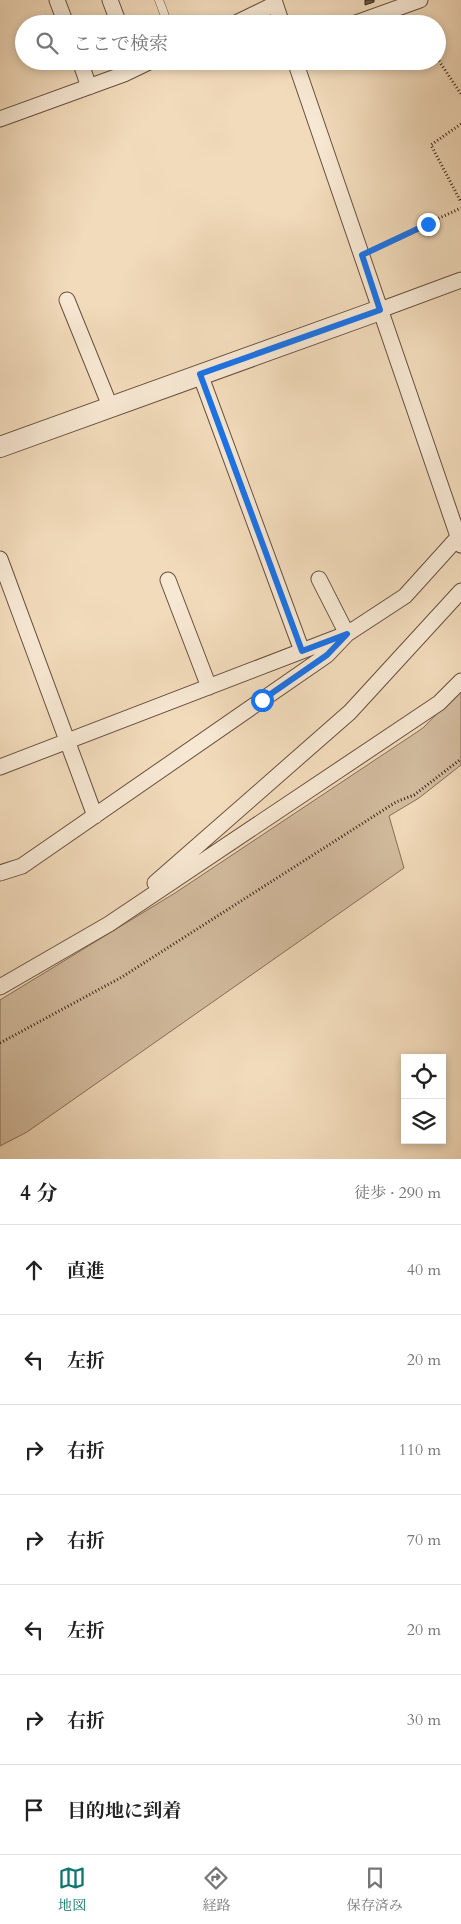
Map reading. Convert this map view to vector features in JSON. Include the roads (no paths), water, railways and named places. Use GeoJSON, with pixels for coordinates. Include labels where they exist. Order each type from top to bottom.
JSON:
{"type":"FeatureCollection","features":[{"type":"Feature","properties":{"kind":"street"},"geometry":{"type":"LineString","coordinates":[[58,0],[63,15]]}},
{"type":"Feature","properties":{"kind":"street"},"geometry":{"type":"LineString","coordinates":[[110,0],[116,15]]}},
{"type":"Feature","properties":{"kind":"street"},"geometry":{"type":"LineString","coordinates":[[378,15],[420,0]]}},
{"type":"Feature","properties":{"kind":"street"},"geometry":{"type":"LineString","coordinates":[[250,15],[274,2],[279,15]]}},
{"type":"Feature","properties":{"kind":"street"},"geometry":{"type":"LineString","coordinates":[[83,70],[89,87]]}},
{"type":"Feature","properties":{"kind":"street"},"geometry":{"type":"LineString","coordinates":[[0,119],[89,87],[123,70]]}},
{"type":"Feature","properties":{"kind":"street"},"geometry":{"type":"LineString","coordinates":[[0,767],[347,634],[405,596],[460,539],[298,70]]}},
{"type":"Feature","properties":{"kind":"street"},"geometry":{"type":"LineString","coordinates":[[0,446],[461,280]]}},
{"type":"Feature","properties":{"kind":"street"},"geometry":{"type":"LineString","coordinates":[[67,300],[110,406]]}},
{"type":"Feature","properties":{"kind":"street"},"geometry":{"type":"LineString","coordinates":[[200,374],[302,651]]}},
{"type":"Feature","properties":{"kind":"street"},"geometry":{"type":"LineString","coordinates":[[0,558],[95,816]]}},
{"type":"Feature","properties":{"kind":"street"},"geometry":{"type":"LineString","coordinates":[[319,579],[347,634]]}},
{"type":"Feature","properties":{"kind":"street"},"geometry":{"type":"LineString","coordinates":[[168,580],[209,687]]}},
{"type":"Feature","properties":{"kind":"street"},"geometry":{"type":"LineString","coordinates":[[109,924],[350,712],[461,591]]}},
{"type":"Feature","properties":{"kind":"street"},"geometry":{"type":"LineString","coordinates":[[0,873],[22,866],[95,816],[327,655],[347,634]]}},
{"type":"Feature","properties":{"kind":"street"},"geometry":{"type":"LineString","coordinates":[[0,987],[109,924],[439,703],[461,681]]}},
{"type":"Feature","properties":{"kind":"lane"},"geometry":{"type":"LineString","coordinates":[[159,0],[165,15]]}}]}
